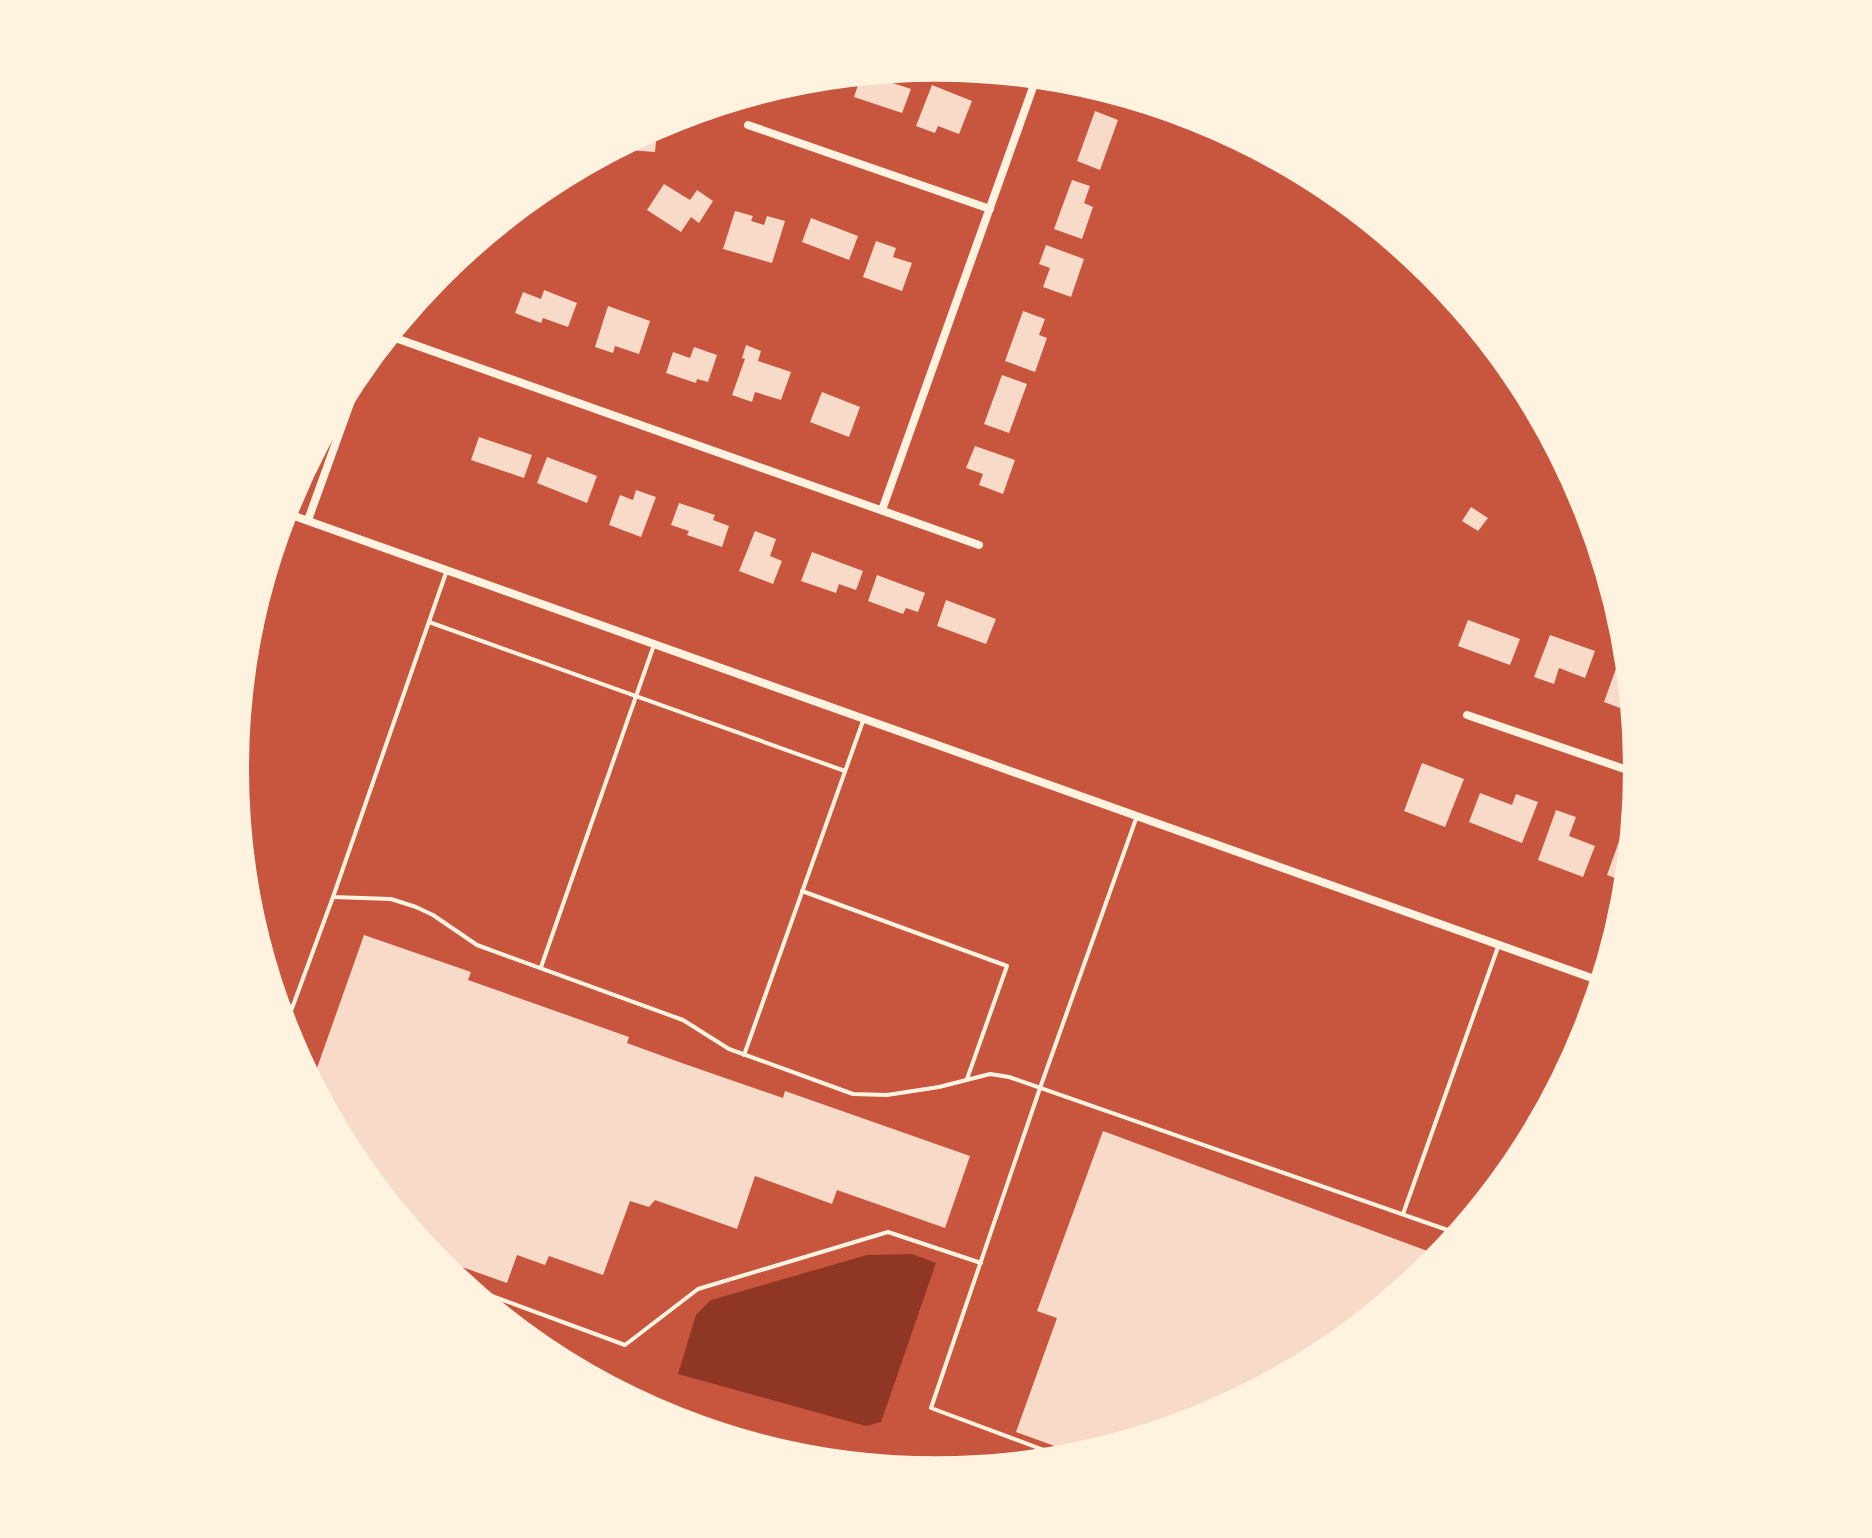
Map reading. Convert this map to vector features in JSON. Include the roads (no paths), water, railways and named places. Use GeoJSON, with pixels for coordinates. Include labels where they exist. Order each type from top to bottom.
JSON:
{"type":"FeatureCollection","features":[{"type":"Feature","properties":{"kind":"street"},"geometry":{"type":"LineString","coordinates":[[882,510],[1033,87]]}},
{"type":"Feature","properties":{"kind":"street"},"geometry":{"type":"LineString","coordinates":[[748,125],[990,209]]}},
{"type":"Feature","properties":{"kind":"street"},"geometry":{"type":"LineString","coordinates":[[398,339],[979,545]]}},
{"type":"Feature","properties":{"kind":"street"},"geometry":{"type":"LineString","coordinates":[[308,520],[347,411]]}},
{"type":"Feature","properties":{"kind":"street"},"geometry":{"type":"LineString","coordinates":[[295,516],[1592,978]]}},
{"type":"Feature","properties":{"kind":"street"},"geometry":{"type":"LineString","coordinates":[[1467,715],[1625,769]]}},
{"type":"Feature","properties":{"kind":"lane"},"geometry":{"type":"LineString","coordinates":[[291,1011],[447,570]]}},
{"type":"Feature","properties":{"kind":"lane"},"geometry":{"type":"LineString","coordinates":[[429,622],[845,771]]}},
{"type":"Feature","properties":{"kind":"lane"},"geometry":{"type":"LineString","coordinates":[[541,968],[654,645]]}},
{"type":"Feature","properties":{"kind":"lane"},"geometry":{"type":"LineString","coordinates":[[744,1055],[864,719]]}},
{"type":"Feature","properties":{"kind":"lane"},"geometry":{"type":"LineString","coordinates":[[1042,1449],[931,1408],[1137,816]]}},
{"type":"Feature","properties":{"kind":"lane"},"geometry":{"type":"LineString","coordinates":[[802,891],[1007,966],[967,1079]]}},
{"type":"Feature","properties":{"kind":"lane"},"geometry":{"type":"LineString","coordinates":[[333,897],[391,899],[416,907],[477,945],[683,1020],[729,1049],[853,1094],[887,1095],[990,1074],[1040,1088],[1447,1230]]}},
{"type":"Feature","properties":{"kind":"lane"},"geometry":{"type":"LineString","coordinates":[[1403,1215],[1499,945]]}},
{"type":"Feature","properties":{"kind":"lane"},"geometry":{"type":"LineString","coordinates":[[494,1297],[625,1345],[698,1289],[888,1232],[981,1263]]}}]}
